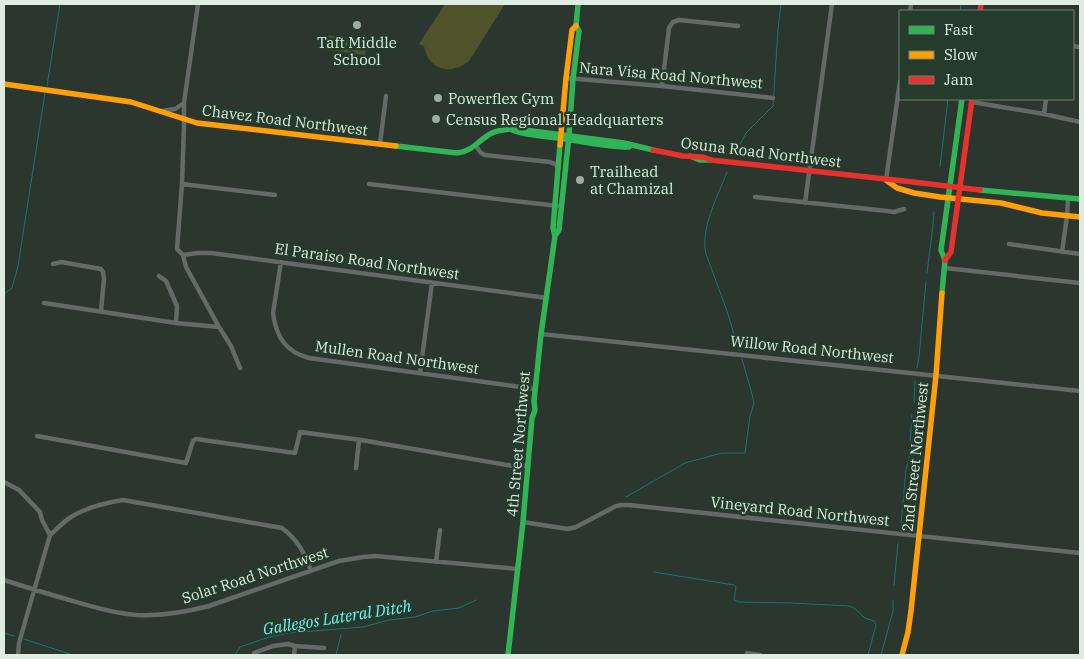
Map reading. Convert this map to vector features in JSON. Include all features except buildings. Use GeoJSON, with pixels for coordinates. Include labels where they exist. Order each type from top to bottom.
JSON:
{"type":"FeatureCollection","features":[{"type":"Feature","properties":{"kind":"main road","name":"4th Street Northwest"},"geometry":{"type":"LineString","coordinates":[[508,655],[523,522],[532,418],[531,406],[534,401],[541,334],[555,236],[553,228],[554,205],[579,31],[576,26],[578,4]]}},
{"type":"Feature","properties":{"kind":"main road","name":"4th Street Northwest"},"geometry":{"type":"LineString","coordinates":[[555,236],[559,230],[564,190],[566,78],[572,30],[576,26]]}},
{"type":"Feature","properties":{"kind":"main road","name":"Chavez Road Northwest"},"geometry":{"type":"LineString","coordinates":[[4,84],[131,102],[184,120],[206,124],[460,153],[469,151],[476,146]]}},
{"type":"Feature","properties":{"kind":"main road","name":"2nd Street Northwest"},"geometry":{"type":"LineString","coordinates":[[946,260],[941,250],[962,100]]}},
{"type":"Feature","properties":{"kind":"main road","name":"2nd Street Northwest"},"geometry":{"type":"LineString","coordinates":[[902,655],[911,611],[946,260],[952,252],[972,100]]}},
{"type":"Feature","properties":{"kind":"main road","name":"Osuna Road Northwest"},"geometry":{"type":"LineString","coordinates":[[476,146],[495,132],[519,129],[608,146],[633,147],[689,156],[695,160],[711,160],[949,187],[1080,199]]}},
{"type":"Feature","properties":{"kind":"main road","name":"Osuna Road Northwest"},"geometry":{"type":"LineString","coordinates":[[886,180],[896,188],[914,193],[1001,203],[1042,213],[1080,217]]}},
{"type":"Feature","properties":{"kind":"street"},"geometry":{"type":"LineString","coordinates":[[198,4],[184,103],[178,249],[183,255],[186,267],[231,346],[240,368]]}},
{"type":"Feature","properties":{"kind":"street"},"geometry":{"type":"LineString","coordinates":[[805,203],[832,4]]}},
{"type":"Feature","properties":{"kind":"street"},"geometry":{"type":"LineString","coordinates":[[662,86],[669,28],[673,22],[679,20],[738,26]]}},
{"type":"Feature","properties":{"kind":"street","name":"Nara Visa Road Northwest"},"geometry":{"type":"LineString","coordinates":[[566,78],[773,98]]}},
{"type":"Feature","properties":{"kind":"street"},"geometry":{"type":"LineString","coordinates":[[886,180],[899,88]]}},
{"type":"Feature","properties":{"kind":"street"},"geometry":{"type":"LineString","coordinates":[[380,144],[386,96]]}},
{"type":"Feature","properties":{"kind":"street"},"geometry":{"type":"LineString","coordinates":[[972,100],[1080,122]]}},
{"type":"Feature","properties":{"kind":"street"},"geometry":{"type":"LineString","coordinates":[[1044,114],[1046,100]]}},
{"type":"Feature","properties":{"kind":"street"},"geometry":{"type":"LineString","coordinates":[[160,111],[175,109],[184,103]]}},
{"type":"Feature","properties":{"kind":"street"},"geometry":{"type":"LineString","coordinates":[[476,146],[488,156],[546,162],[555,164],[559,168]]}},
{"type":"Feature","properties":{"kind":"street"},"geometry":{"type":"LineString","coordinates":[[182,184],[274,195]]}},
{"type":"Feature","properties":{"kind":"street"},"geometry":{"type":"LineString","coordinates":[[369,184],[562,206]]}},
{"type":"Feature","properties":{"kind":"street"},"geometry":{"type":"LineString","coordinates":[[755,197],[894,212],[904,209]]}},
{"type":"Feature","properties":{"kind":"street"},"geometry":{"type":"LineString","coordinates":[[1062,252],[1068,198]]}},
{"type":"Feature","properties":{"kind":"street"},"geometry":{"type":"LineString","coordinates":[[1009,244],[1080,254]]}},
{"type":"Feature","properties":{"kind":"street","name":"El Paraiso Road Northwest"},"geometry":{"type":"LineString","coordinates":[[183,255],[211,253],[547,298]]}},
{"type":"Feature","properties":{"kind":"street"},"geometry":{"type":"LineString","coordinates":[[53,264],[61,262],[100,269],[103,272],[104,279],[101,311]]}},
{"type":"Feature","properties":{"kind":"street","name":"Mullen Road Northwest"},"geometry":{"type":"LineString","coordinates":[[281,262],[273,314],[279,336],[291,350],[299,355],[309,358],[535,389]]}},
{"type":"Feature","properties":{"kind":"street"},"geometry":{"type":"LineString","coordinates":[[945,268],[1080,283]]}},
{"type":"Feature","properties":{"kind":"street"},"geometry":{"type":"LineString","coordinates":[[160,276],[166,281],[177,306],[176,323]]}},
{"type":"Feature","properties":{"kind":"street"},"geometry":{"type":"LineString","coordinates":[[420,373],[432,283]]}},
{"type":"Feature","properties":{"kind":"street"},"geometry":{"type":"LineString","coordinates":[[44,303],[176,323],[219,327]]}},
{"type":"Feature","properties":{"kind":"street","name":"Willow Road Northwest"},"geometry":{"type":"LineString","coordinates":[[541,334],[1080,391]]}},
{"type":"Feature","properties":{"kind":"street"},"geometry":{"type":"LineString","coordinates":[[37,436],[186,463],[193,442],[196,439],[294,453],[300,432],[518,467],[527,465]]}},
{"type":"Feature","properties":{"kind":"street"},"geometry":{"type":"LineString","coordinates":[[356,468],[359,440]]}},
{"type":"Feature","properties":{"kind":"street"},"geometry":{"type":"LineString","coordinates":[[4,482],[19,490],[40,512],[50,535]]}},
{"type":"Feature","properties":{"kind":"street"},"geometry":{"type":"LineString","coordinates":[[18,655],[19,642],[50,535],[70,518],[102,503],[123,500],[282,528],[299,545],[311,571]]}},
{"type":"Feature","properties":{"kind":"street","name":"Vineyard Road Northwest"},"geometry":{"type":"LineString","coordinates":[[523,522],[568,529],[576,527],[616,506],[629,505],[1080,553]]}},
{"type":"Feature","properties":{"kind":"street"},"geometry":{"type":"LineString","coordinates":[[436,562],[440,530]]}},
{"type":"Feature","properties":{"kind":"street","name":"Solar Road Northwest"},"geometry":{"type":"LineString","coordinates":[[4,580],[104,610],[137,615],[172,614],[192,611],[339,561],[363,556],[518,569]]}},
{"type":"Feature","properties":{"kind":"street"},"geometry":{"type":"LineString","coordinates":[[254,655],[254,653],[273,646],[288,644],[324,648]]}},
{"type":"Feature","properties":{"kind":"street"},"geometry":{"type":"LineString","coordinates":[[294,655],[295,646]]}},
{"type":"Feature","properties":{"kind":"street"},"geometry":{"type":"LineString","coordinates":[[747,653],[760,655]]}},
{"type":"Feature","properties":{"kind":"green space"},"geometry":{"type":"Polygon","coordinates":[[[445,4],[505,4],[469,61],[462,66],[447,69],[441,68],[430,61],[424,46],[419,44],[445,4]]]}},
{"type":"Feature","properties":{"kind":"green space"},"geometry":{"type":"Polygon","coordinates":[[[327,35],[367,40],[365,55],[325,50],[327,35]]]}},
{"type":"Feature","properties":{"kind":"waterway"},"geometry":{"type":"LineString","coordinates":[[47,86],[60,4]]}},
{"type":"Feature","properties":{"kind":"waterway"},"geometry":{"type":"LineString","coordinates":[[736,152],[746,133],[773,106],[781,4]]}},
{"type":"Feature","properties":{"kind":"waterway"},"geometry":{"type":"LineString","coordinates":[[960,10],[961,4]]}},
{"type":"Feature","properties":{"kind":"waterway"},"geometry":{"type":"LineString","coordinates":[[4,294],[12,288],[18,266],[45,93]]}},
{"type":"Feature","properties":{"kind":"waterway"},"geometry":{"type":"LineString","coordinates":[[940,167],[948,100]]}},
{"type":"Feature","properties":{"kind":"waterway"},"geometry":{"type":"LineString","coordinates":[[727,172],[711,212],[705,234],[705,244],[706,254],[727,311],[739,351]]}},
{"type":"Feature","properties":{"kind":"waterway"},"geometry":{"type":"LineString","coordinates":[[927,273],[934,212]]}},
{"type":"Feature","properties":{"kind":"waterway"},"geometry":{"type":"LineString","coordinates":[[917,368],[926,281]]}},
{"type":"Feature","properties":{"kind":"waterway"},"geometry":{"type":"LineString","coordinates":[[626,497],[685,463],[722,453],[745,453],[750,416],[754,403],[742,359]]}},
{"type":"Feature","properties":{"kind":"waterway"},"geometry":{"type":"LineString","coordinates":[[914,403],[915,381]]}},
{"type":"Feature","properties":{"kind":"waterway"},"geometry":{"type":"LineString","coordinates":[[901,524],[912,415]]}},
{"type":"Feature","properties":{"kind":"waterway"},"geometry":{"type":"LineString","coordinates":[[894,585],[898,543]]}},
{"type":"Feature","properties":{"kind":"waterway"},"geometry":{"type":"LineString","coordinates":[[654,572],[734,585],[736,587],[734,600],[739,602],[849,606],[865,618],[874,621],[876,625],[868,655]]}},
{"type":"Feature","properties":{"kind":"waterway","name":"Gallegos Lateral Ditch"},"geometry":{"type":"LineString","coordinates":[[235,655],[240,647],[269,637],[289,633],[363,627],[389,620],[415,617],[433,611],[459,608],[476,600]]}},
{"type":"Feature","properties":{"kind":"waterway"},"geometry":{"type":"LineString","coordinates":[[881,655],[893,611],[893,600]]}},
{"type":"Feature","properties":{"kind":"waterway","name":"Gallegos Lateral Ditch"},"geometry":{"type":"LineString","coordinates":[[4,633],[14,636]]}},
{"type":"Feature","properties":{"kind":"waterway"},"geometry":{"type":"LineString","coordinates":[[336,655],[341,635]]}},
{"type":"Feature","properties":{"kind":"waterway","name":"Gallegos Lateral Ditch"},"geometry":{"type":"LineString","coordinates":[[24,639],[73,655]]}},
{"type":"Feature","properties":{"kind":"traffic: fast"},"geometry":{"type":"LineString","coordinates":[[555,236],[559,230],[569,135],[579,31],[576,26],[578,4]]}},
{"type":"Feature","properties":{"kind":"traffic: fast"},"geometry":{"type":"LineString","coordinates":[[942,293],[945,260],[941,250],[962,100]]}},
{"type":"Feature","properties":{"kind":"traffic: fast"},"geometry":{"type":"LineString","coordinates":[[396,146],[457,153],[468,150],[495,132],[517,129],[624,143],[653,150]]}},
{"type":"Feature","properties":{"kind":"traffic: fast"},"geometry":{"type":"LineString","coordinates":[[512,130],[535,136],[629,147]]}},
{"type":"Feature","properties":{"kind":"traffic: fast"},"geometry":{"type":"LineString","coordinates":[[508,655],[523,522],[532,418],[535,410],[534,401],[541,334],[555,236],[553,228],[560,145]]}},
{"type":"Feature","properties":{"kind":"traffic: fast"},"geometry":{"type":"LineString","coordinates":[[690,156],[700,160],[711,160]]}},
{"type":"Feature","properties":{"kind":"traffic: fast"},"geometry":{"type":"LineString","coordinates":[[980,190],[1080,199]]}},
{"type":"Feature","properties":{"kind":"traffic: slow"},"geometry":{"type":"LineString","coordinates":[[560,145],[572,30],[576,26]]}},
{"type":"Feature","properties":{"kind":"traffic: slow"},"geometry":{"type":"LineString","coordinates":[[4,84],[131,102],[197,123],[396,146]]}},
{"type":"Feature","properties":{"kind":"traffic: slow"},"geometry":{"type":"LineString","coordinates":[[886,180],[897,188],[914,193],[1001,203],[1042,213],[1080,217]]}},
{"type":"Feature","properties":{"kind":"traffic: slow"},"geometry":{"type":"LineString","coordinates":[[902,655],[911,611],[936,375],[942,293]]}},
{"type":"Feature","properties":{"kind":"traffic: jam"},"geometry":{"type":"LineString","coordinates":[[980,10],[981,4]]}},
{"type":"Feature","properties":{"kind":"traffic: jam"},"geometry":{"type":"LineString","coordinates":[[945,260],[951,252],[972,100]]}},
{"type":"Feature","properties":{"kind":"traffic: jam"},"geometry":{"type":"LineString","coordinates":[[653,150],[683,156],[703,157],[711,160],[980,190]]}},
{"type":"Feature","properties":{"kind":"place","name":"Taft Middle School"},"geometry":{"type":"Point","coordinates":[357,25]}},
{"type":"Feature","properties":{"kind":"place","name":"Powerflex Gym"},"geometry":{"type":"Point","coordinates":[438,98]}},
{"type":"Feature","properties":{"kind":"place","name":"Census Regional Headquarters"},"geometry":{"type":"Point","coordinates":[436,119]}},
{"type":"Feature","properties":{"kind":"place","name":"Trailhead at Chamizal"},"geometry":{"type":"Point","coordinates":[580,180]}}]}
